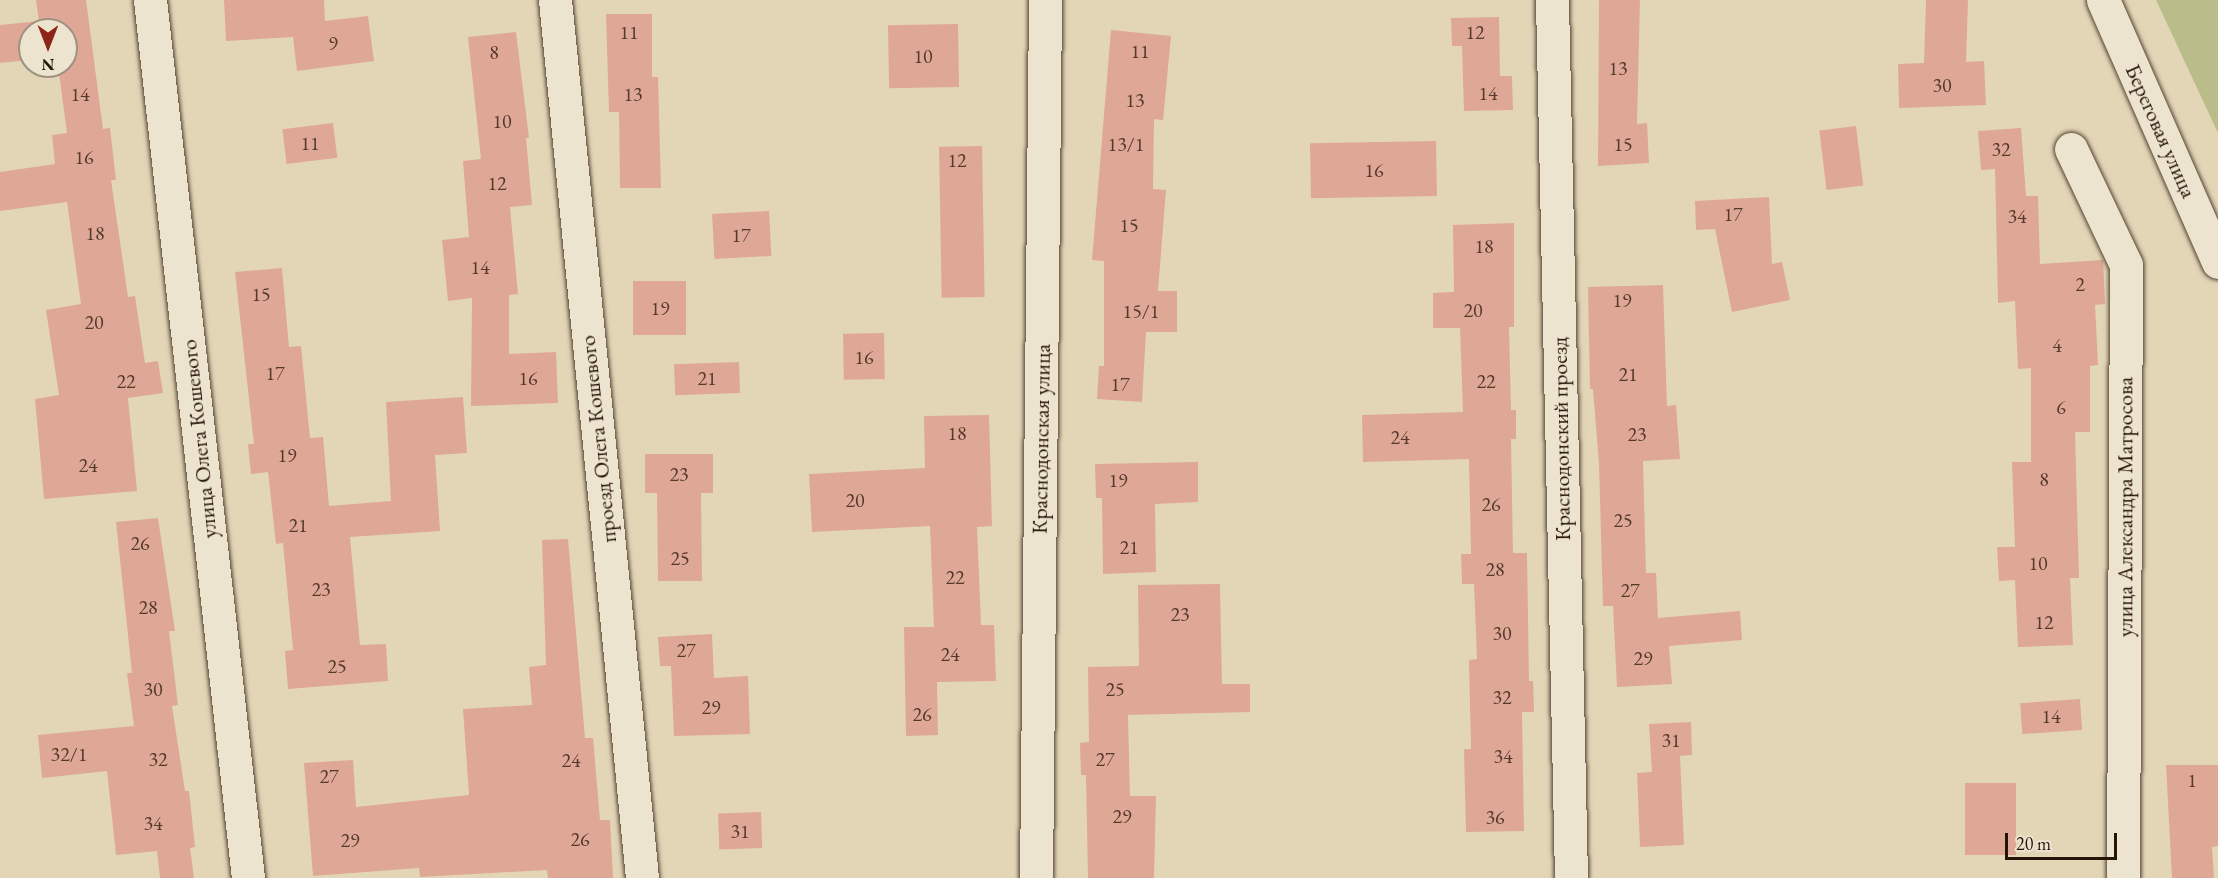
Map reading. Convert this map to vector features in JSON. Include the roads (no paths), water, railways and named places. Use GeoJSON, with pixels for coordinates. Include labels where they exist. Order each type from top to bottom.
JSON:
{"type":"FeatureCollection","features":[{"type":"Feature","properties":{"kind":"street","name":"улица Олега Кошевого"},"geometry":{"type":"LineString","coordinates":[[150,0],[248,878]]}},
{"type":"Feature","properties":{"kind":"street","name":"проезд Олега Кошевого"},"geometry":{"type":"LineString","coordinates":[[555,0],[642,878]]}},
{"type":"Feature","properties":{"kind":"street","name":"Краснодонская улица"},"geometry":{"type":"LineString","coordinates":[[1036,878],[1045,0]]}},
{"type":"Feature","properties":{"kind":"street","name":"Краснодонский проезд"},"geometry":{"type":"LineString","coordinates":[[1552,0],[1571,878]]}},
{"type":"Feature","properties":{"kind":"street","name":"Береговая улица"},"geometry":{"type":"LineString","coordinates":[[2103,0],[2218,262]]}},
{"type":"Feature","properties":{"kind":"street","name":"улица Александра Матросова"},"geometry":{"type":"LineString","coordinates":[[2071,149],[2126,265],[2123,878]]}}]}
